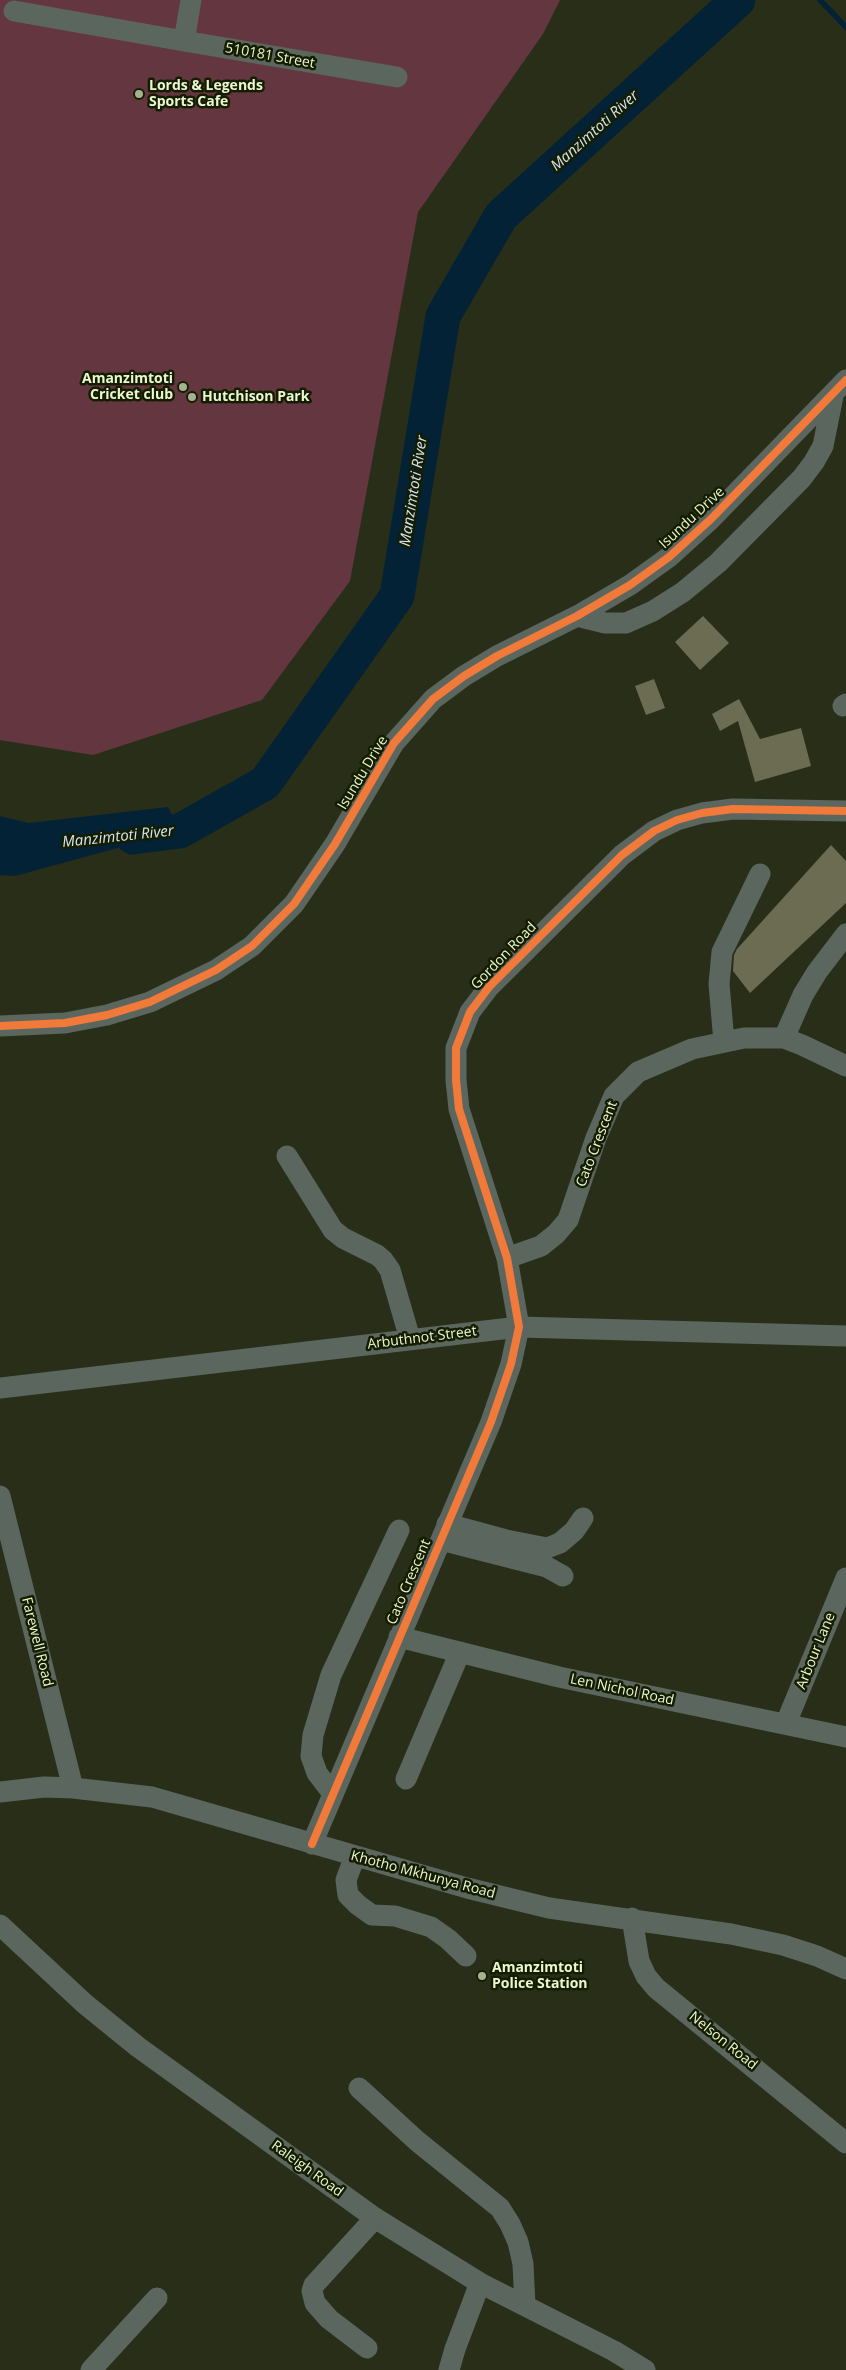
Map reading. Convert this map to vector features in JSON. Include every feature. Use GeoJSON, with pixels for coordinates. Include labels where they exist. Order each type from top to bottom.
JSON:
{"type":"FeatureCollection","features":[{"type":"Feature","properties":{"kind":"street"},"geometry":{"type":"LineString","coordinates":[[184,41],[191,0]]}},
{"type":"Feature","properties":{"kind":"street","name":"510181 Street"},"geometry":{"type":"LineString","coordinates":[[14,12],[397,77]]}},
{"type":"Feature","properties":{"kind":"street","name":"Isundu Drive"},"geometry":{"type":"LineString","coordinates":[[577,616],[605,624],[626,623],[653,611],[683,592],[718,562],[802,478],[814,462],[822,446],[840,388]]}},
{"type":"Feature","properties":{"kind":"street","name":"Isundu Drive"},"geometry":{"type":"LineString","coordinates":[[0,1026],[65,1024],[107,1015],[141,1004],[216,970],[252,946],[294,904],[335,844],[394,743],[433,699],[464,676],[497,656],[577,616],[630,585],[668,557],[711,519],[840,388]]}},
{"type":"Feature","properties":{"kind":"street","name":"Gordon Road"},"geometry":{"type":"LineString","coordinates":[[519,1327],[507,1258],[459,1109],[456,1080],[456,1048],[470,1012],[489,987],[615,862],[654,831],[677,820],[702,813],[733,809],[846,811]]}},
{"type":"Feature","properties":{"kind":"street"},"geometry":{"type":"LineString","coordinates":[[724,1042],[719,984],[722,952],[760,874]]}},
{"type":"Feature","properties":{"kind":"street"},"geometry":{"type":"LineString","coordinates":[[784,1038],[803,995],[817,972],[846,934]]}},
{"type":"Feature","properties":{"kind":"street","name":"Cato Crescent"},"geometry":{"type":"LineString","coordinates":[[507,1258],[541,1246],[556,1234],[568,1220],[596,1138],[614,1096],[638,1072],[692,1049],[744,1038],[784,1038],[846,1066]]}},
{"type":"Feature","properties":{"kind":"street"},"geometry":{"type":"LineString","coordinates":[[287,1156],[334,1230],[343,1238],[377,1256],[390,1270],[410,1339]]}},
{"type":"Feature","properties":{"kind":"street","name":"Cato Crescent"},"geometry":{"type":"LineString","coordinates":[[312,1844],[491,1422],[511,1364],[519,1327]]}},
{"type":"Feature","properties":{"kind":"street","name":"Arbuthnot Street"},"geometry":{"type":"LineString","coordinates":[[0,1388],[519,1327],[846,1336]]}},
{"type":"Feature","properties":{"kind":"street","name":"Farewell Road"},"geometry":{"type":"LineString","coordinates":[[0,1496],[73,1788]]}},
{"type":"Feature","properties":{"kind":"street"},"geometry":{"type":"LineString","coordinates":[[444,1532],[506,1540],[547,1548],[560,1543],[574,1531],[583,1518]]}},
{"type":"Feature","properties":{"kind":"street"},"geometry":{"type":"LineString","coordinates":[[334,1794],[317,1773],[311,1756],[313,1735],[331,1675],[399,1530]]}},
{"type":"Feature","properties":{"kind":"street"},"geometry":{"type":"LineString","coordinates":[[444,1532],[547,1567],[563,1576]]}},
{"type":"Feature","properties":{"kind":"street","name":"Arbour Lane"},"geometry":{"type":"LineString","coordinates":[[786,1724],[846,1578]]}},
{"type":"Feature","properties":{"kind":"street","name":"Len Nichol Road"},"geometry":{"type":"LineString","coordinates":[[399,1637],[559,1677],[846,1737]]}},
{"type":"Feature","properties":{"kind":"street"},"geometry":{"type":"LineString","coordinates":[[406,1779],[460,1652]]}},
{"type":"Feature","properties":{"kind":"street","name":"Khotho Mkhunya Road"},"geometry":{"type":"LineString","coordinates":[[0,1792],[44,1787],[73,1788],[152,1797],[467,1888],[549,1908],[632,1918],[731,1934],[783,1945],[817,1956],[846,1969]]}},
{"type":"Feature","properties":{"kind":"street"},"geometry":{"type":"LineString","coordinates":[[355,1856],[346,1880],[348,1894],[358,1905],[372,1915],[395,1916],[432,1927],[448,1938],[466,1956]]}},
{"type":"Feature","properties":{"kind":"street","name":"Nelson Road"},"geometry":{"type":"LineString","coordinates":[[632,1918],[639,1961],[646,1976],[656,1988],[846,2143]]}},
{"type":"Feature","properties":{"kind":"street","name":"Raleigh Road"},"geometry":{"type":"LineString","coordinates":[[0,1925],[85,2004],[138,2047],[375,2218],[480,2283],[614,2351],[645,2370]]}},
{"type":"Feature","properties":{"kind":"street"},"geometry":{"type":"LineString","coordinates":[[358,2088],[418,2141],[500,2208],[518,2242],[523,2264],[525,2305]]}},
{"type":"Feature","properties":{"kind":"street"},"geometry":{"type":"LineString","coordinates":[[367,2348],[329,2319],[315,2303],[312,2291],[314,2285],[375,2218]]}},
{"type":"Feature","properties":{"kind":"street"},"geometry":{"type":"LineString","coordinates":[[449,2370],[454,2349],[480,2283]]}},
{"type":"Feature","properties":{"kind":"street"},"geometry":{"type":"LineString","coordinates":[[91,2370],[156,2298]]}},
{"type":"Feature","properties":{"kind":"shaded area","name":"Hutchison Park"},"geometry":{"type":"Polygon","coordinates":[[[0,0],[560,0],[543,34],[418,212],[350,581],[262,700],[93,755],[0,740],[0,0]]]}},
{"type":"Feature","properties":{"kind":"water"},"geometry":{"type":"Polygon","coordinates":[[[168,807],[180,831],[15,876],[0,875],[0,816],[29,823],[168,807]]]}},
{"type":"Feature","properties":{"kind":"building"},"geometry":{"type":"Polygon","coordinates":[[[703,616],[729,643],[700,670],[675,642],[703,616]]]}},
{"type":"Feature","properties":{"kind":"building"},"geometry":{"type":"Polygon","coordinates":[[[654,679],[665,708],[646,715],[635,686],[654,679]]]}},
{"type":"Feature","properties":{"kind":"building"},"geometry":{"type":"Polygon","coordinates":[[[739,699],[760,739],[801,728],[811,766],[755,782],[738,721],[720,731],[712,714],[739,699]]]}},
{"type":"Feature","properties":{"kind":"building"},"geometry":{"type":"Polygon","coordinates":[[[831,845],[846,861],[846,903],[750,993],[733,971],[734,955],[737,949],[831,845]]]}},
{"type":"Feature","properties":{"kind":"waterway","name":"Manzimtoti River"},"geometry":{"type":"LineString","coordinates":[[133,837],[180,831],[265,783],[397,596],[443,316],[501,216],[738,0]]}},
{"type":"Feature","properties":{"kind":"waterway"},"geometry":{"type":"LineString","coordinates":[[820,0],[846,27]]}},
{"type":"Feature","properties":{"kind":"cycle path"},"geometry":{"type":"LineString","coordinates":[[0,1026],[65,1023],[107,1015],[150,1002],[216,970],[252,946],[294,904],[335,844],[394,743],[433,699],[464,676],[497,656],[577,616],[630,585],[669,557],[711,519],[846,380]]}},
{"type":"Feature","properties":{"kind":"cycle path"},"geometry":{"type":"LineString","coordinates":[[312,1844],[491,1422],[511,1364],[519,1327],[507,1258],[459,1109],[456,1080],[456,1048],[470,1012],[489,987],[622,855],[654,831],[677,820],[702,813],[733,809],[846,811]]}},
{"type":"Feature","properties":{"kind":"place","name":"Lords & Legends Sports Cafe"},"geometry":{"type":"Point","coordinates":[139,94]}},
{"type":"Feature","properties":{"kind":"place","name":"Amanzimtoti Cricket club"},"geometry":{"type":"Point","coordinates":[183,387]}},
{"type":"Feature","properties":{"kind":"place","name":"Hutchison Park"},"geometry":{"type":"Point","coordinates":[192,397]}},
{"type":"Feature","properties":{"kind":"place","name":"Amanzimtoti Police Station"},"geometry":{"type":"Point","coordinates":[482,1976]}}]}
